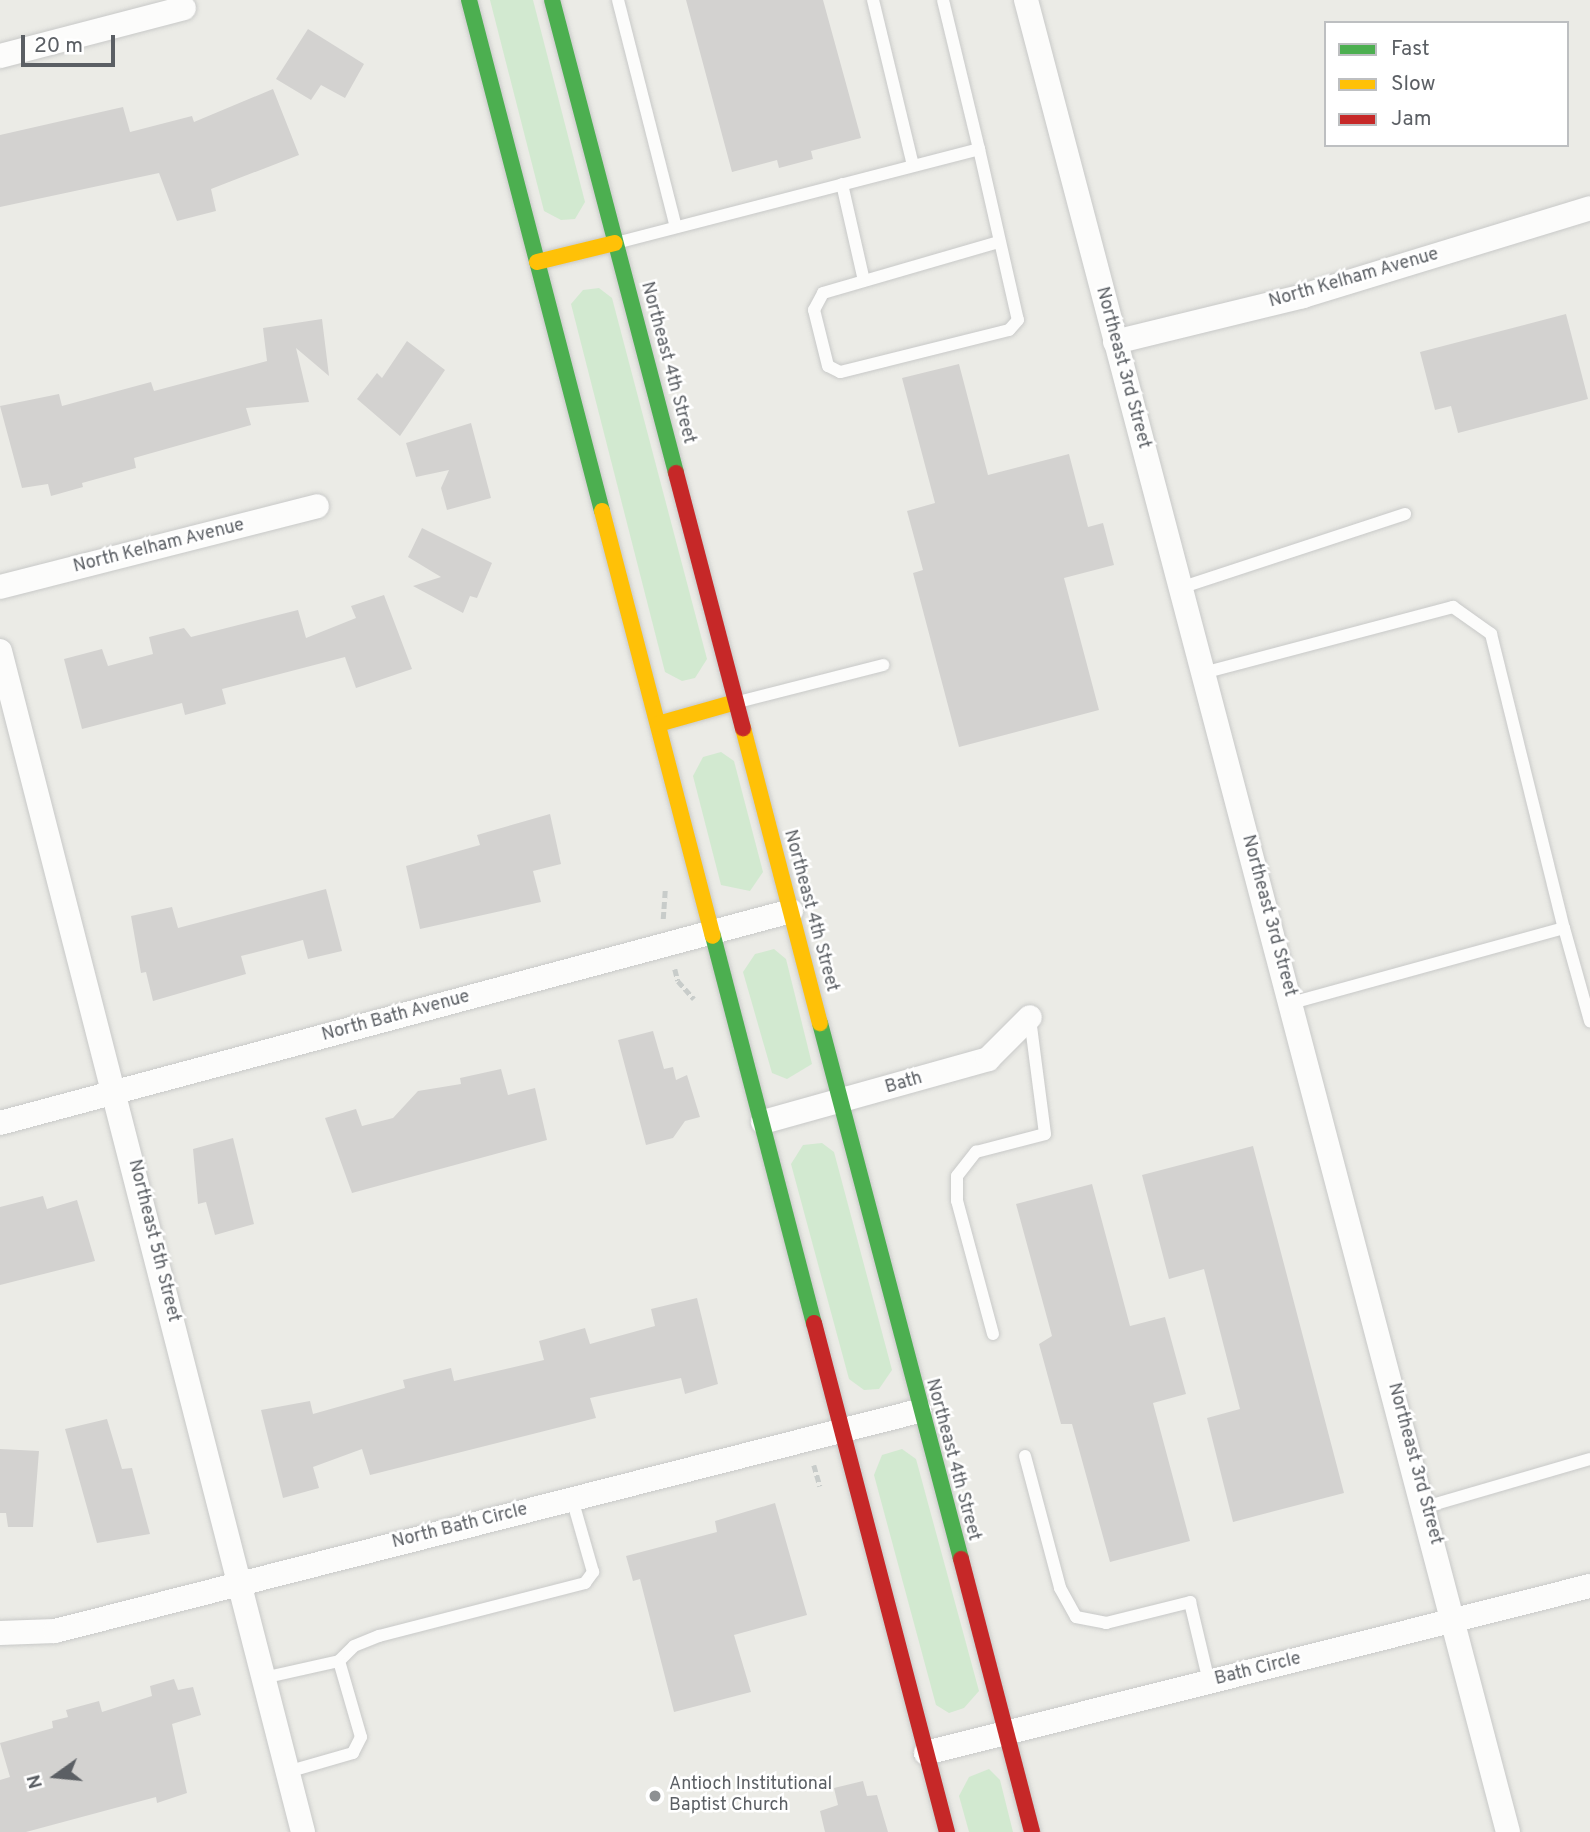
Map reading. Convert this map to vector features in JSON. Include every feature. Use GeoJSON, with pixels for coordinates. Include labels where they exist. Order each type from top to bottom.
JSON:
{"type":"FeatureCollection","features":[{"type":"Feature","properties":{"kind":"main road"},"geometry":{"type":"LineString","coordinates":[[469,0],[947,1832]]}},
{"type":"Feature","properties":{"kind":"main road","name":"Northeast 4th Street"},"geometry":{"type":"LineString","coordinates":[[552,0],[919,1411],[1032,1832]]}},
{"type":"Feature","properties":{"kind":"main road"},"geometry":{"type":"LineString","coordinates":[[537,262],[615,243]]}},
{"type":"Feature","properties":{"kind":"main road"},"geometry":{"type":"LineString","coordinates":[[658,724],[736,702]]}},
{"type":"Feature","properties":{"kind":"street","name":"Northeast 3rd Street"},"geometry":{"type":"LineString","coordinates":[[1026,0],[1455,1620],[1508,1832]]}},
{"type":"Feature","properties":{"kind":"street"},"geometry":{"type":"LineString","coordinates":[[0,56],[184,8]]}},
{"type":"Feature","properties":{"kind":"street","name":"North Kelham Avenue"},"geometry":{"type":"LineString","coordinates":[[1115,342],[1303,296],[1590,208]]}},
{"type":"Feature","properties":{"kind":"street","name":"North Kelham Avenue"},"geometry":{"type":"LineString","coordinates":[[0,587],[317,506]]}},
{"type":"Feature","properties":{"kind":"street","name":"Northeast 5th Street"},"geometry":{"type":"LineString","coordinates":[[0,651],[116,1093],[303,1832]]}},
{"type":"Feature","properties":{"kind":"street","name":"North Bath Avenue"},"geometry":{"type":"LineString","coordinates":[[0,1123],[791,911]]}},
{"type":"Feature","properties":{"kind":"street","name":"Bath"},"geometry":{"type":"LineString","coordinates":[[762,1122],[840,1103],[988,1059],[1030,1017]]}},
{"type":"Feature","properties":{"kind":"street","name":"North Bath Circle"},"geometry":{"type":"LineString","coordinates":[[0,1633],[55,1631],[238,1582],[919,1411]]}},
{"type":"Feature","properties":{"kind":"street","name":"Bath Circle"},"geometry":{"type":"LineString","coordinates":[[926,1753],[1590,1586]]}},
{"type":"Feature","properties":{"kind":"lane"},"geometry":{"type":"LineString","coordinates":[[618,0],[676,227]]}},
{"type":"Feature","properties":{"kind":"lane"},"geometry":{"type":"LineString","coordinates":[[873,0],[913,165]]}},
{"type":"Feature","properties":{"kind":"lane"},"geometry":{"type":"LineString","coordinates":[[943,0],[1018,320],[1009,330],[840,372],[828,366],[814,310],[823,292],[998,242]]}},
{"type":"Feature","properties":{"kind":"lane"},"geometry":{"type":"LineString","coordinates":[[615,243],[979,149]]}},
{"type":"Feature","properties":{"kind":"lane"},"geometry":{"type":"LineString","coordinates":[[842,184],[864,281]]}},
{"type":"Feature","properties":{"kind":"lane"},"geometry":{"type":"LineString","coordinates":[[1180,588],[1405,514]]}},
{"type":"Feature","properties":{"kind":"lane"},"geometry":{"type":"LineString","coordinates":[[1203,673],[1453,607],[1492,634],[1564,929],[1590,1021]]}},
{"type":"Feature","properties":{"kind":"lane"},"geometry":{"type":"LineString","coordinates":[[736,702],[883,665]]}},
{"type":"Feature","properties":{"kind":"lane"},"geometry":{"type":"LineString","coordinates":[[1291,1003],[1564,929]]}},
{"type":"Feature","properties":{"kind":"lane"},"geometry":{"type":"LineString","coordinates":[[993,1334],[957,1200],[957,1176],[976,1152],[1045,1134],[1030,1017]]}},
{"type":"Feature","properties":{"kind":"lane"},"geometry":{"type":"LineString","coordinates":[[1025,1456],[1060,1588],[1076,1617],[1106,1623],[1190,1602],[1209,1682]]}},
{"type":"Feature","properties":{"kind":"lane"},"geometry":{"type":"LineString","coordinates":[[1425,1507],[1590,1458]]}},
{"type":"Feature","properties":{"kind":"lane"},"geometry":{"type":"LineString","coordinates":[[263,1678],[340,1661],[354,1646],[380,1636],[585,1583],[593,1572],[572,1499]]}},
{"type":"Feature","properties":{"kind":"lane"},"geometry":{"type":"LineString","coordinates":[[287,1772],[353,1753],[361,1737],[340,1661]]}},
{"type":"Feature","properties":{"kind":"green space"},"geometry":{"type":"Polygon","coordinates":[[[490,0],[533,0],[585,202],[575,219],[561,220],[544,211],[490,0]]]}},
{"type":"Feature","properties":{"kind":"green space"},"geometry":{"type":"Polygon","coordinates":[[[599,288],[612,298],[707,659],[695,678],[682,681],[665,672],[571,304],[583,290],[599,288]]]}},
{"type":"Feature","properties":{"kind":"green space"},"geometry":{"type":"Polygon","coordinates":[[[721,752],[734,761],[763,872],[750,891],[721,885],[693,776],[703,757],[721,752]]]}},
{"type":"Feature","properties":{"kind":"green space"},"geometry":{"type":"Polygon","coordinates":[[[774,949],[786,959],[812,1064],[787,1079],[772,1073],[743,972],[755,954],[774,949]]]}},
{"type":"Feature","properties":{"kind":"green space"},"geometry":{"type":"Polygon","coordinates":[[[822,1143],[834,1152],[892,1370],[879,1389],[864,1390],[849,1379],[791,1164],[803,1145],[822,1143]]]}},
{"type":"Feature","properties":{"kind":"green space"},"geometry":{"type":"Polygon","coordinates":[[[902,1449],[916,1459],[979,1691],[964,1708],[949,1713],[936,1705],[874,1475],[882,1455],[902,1449]]]}},
{"type":"Feature","properties":{"kind":"green space"},"geometry":{"type":"Polygon","coordinates":[[[989,1769],[1000,1780],[1013,1832],[969,1832],[959,1796],[969,1777],[989,1769]]]}},
{"type":"Feature","properties":{"kind":"building"},"geometry":{"type":"Polygon","coordinates":[[[686,0],[823,0],[861,138],[811,151],[813,159],[779,168],[777,160],[732,172],[686,0]]]}},
{"type":"Feature","properties":{"kind":"building"},"geometry":{"type":"Polygon","coordinates":[[[308,29],[364,64],[345,98],[321,85],[311,100],[276,79],[308,29]]]}},
{"type":"Feature","properties":{"kind":"building"},"geometry":{"type":"Polygon","coordinates":[[[273,89],[299,155],[211,189],[216,211],[177,221],[159,173],[0,207],[0,135],[123,107],[130,132],[192,116],[194,122],[273,89]]]}},
{"type":"Feature","properties":{"kind":"building"},"geometry":{"type":"Polygon","coordinates":[[[1566,314],[1588,399],[1458,433],[1451,406],[1435,410],[1420,352],[1566,314]]]}},
{"type":"Feature","properties":{"kind":"building"},"geometry":{"type":"Polygon","coordinates":[[[322,319],[329,376],[296,348],[309,402],[246,408],[251,425],[134,458],[136,468],[82,483],[83,487],[51,496],[48,484],[22,488],[0,406],[59,394],[62,406],[151,382],[154,391],[267,361],[263,328],[322,319]]]}},
{"type":"Feature","properties":{"kind":"building"},"geometry":{"type":"Polygon","coordinates":[[[407,341],[445,370],[400,436],[357,399],[377,373],[382,378],[407,341]]]}},
{"type":"Feature","properties":{"kind":"building"},"geometry":{"type":"Polygon","coordinates":[[[959,364],[988,475],[1069,454],[1088,527],[1103,523],[1114,565],[1064,578],[1099,710],[959,747],[913,573],[923,570],[907,511],[935,503],[902,378],[959,364]]]}},
{"type":"Feature","properties":{"kind":"building"},"geometry":{"type":"Polygon","coordinates":[[[471,423],[491,498],[447,510],[441,488],[449,470],[416,477],[406,443],[471,423]]]}},
{"type":"Feature","properties":{"kind":"building"},"geometry":{"type":"Polygon","coordinates":[[[422,528],[492,563],[477,598],[470,596],[463,613],[413,586],[441,577],[408,557],[422,528]]]}},
{"type":"Feature","properties":{"kind":"building"},"geometry":{"type":"Polygon","coordinates":[[[384,595],[412,669],[356,688],[345,657],[222,689],[226,704],[185,715],[182,703],[82,729],[64,659],[102,649],[108,666],[153,654],[149,637],[184,628],[191,637],[298,610],[306,638],[356,618],[351,606],[384,595]]]}},
{"type":"Feature","properties":{"kind":"building"},"geometry":{"type":"Polygon","coordinates":[[[550,814],[561,864],[533,871],[541,902],[420,929],[406,866],[480,845],[477,835],[550,814]]]}},
{"type":"Feature","properties":{"kind":"building"},"geometry":{"type":"Polygon","coordinates":[[[326,889],[342,951],[308,959],[303,940],[241,956],[246,974],[153,1001],[146,972],[141,973],[131,916],[172,907],[178,928],[326,889]]]}},
{"type":"Feature","properties":{"kind":"building"},"geometry":{"type":"Polygon","coordinates":[[[653,1031],[664,1069],[673,1067],[676,1080],[687,1075],[700,1117],[685,1121],[673,1138],[646,1145],[618,1040],[653,1031]]]}},
{"type":"Feature","properties":{"kind":"building"},"geometry":{"type":"Polygon","coordinates":[[[501,1069],[508,1095],[535,1088],[547,1140],[352,1193],[325,1118],[356,1109],[362,1126],[393,1118],[418,1091],[461,1084],[460,1078],[501,1069]]]}},
{"type":"Feature","properties":{"kind":"building"},"geometry":{"type":"Polygon","coordinates":[[[233,1138],[254,1224],[215,1235],[206,1202],[198,1204],[193,1149],[233,1138]]]}},
{"type":"Feature","properties":{"kind":"building"},"geometry":{"type":"Polygon","coordinates":[[[1253,1146],[1344,1493],[1233,1522],[1207,1418],[1240,1409],[1204,1269],[1169,1279],[1142,1175],[1253,1146]]]}},
{"type":"Feature","properties":{"kind":"building"},"geometry":{"type":"Polygon","coordinates":[[[1092,1184],[1130,1326],[1165,1317],[1186,1394],[1153,1403],[1190,1541],[1110,1562],[1072,1424],[1061,1424],[1039,1344],[1052,1336],[1016,1204],[1092,1184]]]}},
{"type":"Feature","properties":{"kind":"building"},"geometry":{"type":"Polygon","coordinates":[[[43,1196],[47,1209],[77,1200],[95,1261],[0,1285],[0,1207],[43,1196]]]}},
{"type":"Feature","properties":{"kind":"building"},"geometry":{"type":"Polygon","coordinates":[[[697,1298],[718,1384],[685,1394],[681,1378],[590,1398],[596,1418],[370,1475],[362,1449],[313,1467],[319,1488],[283,1498],[261,1410],[310,1401],[313,1414],[405,1388],[403,1380],[451,1368],[454,1381],[544,1360],[539,1341],[585,1328],[590,1344],[655,1326],[651,1309],[697,1298]]]}},
{"type":"Feature","properties":{"kind":"building"},"geometry":{"type":"Polygon","coordinates":[[[107,1419],[122,1469],[132,1468],[150,1534],[97,1543],[65,1429],[107,1419]]]}},
{"type":"Feature","properties":{"kind":"building"},"geometry":{"type":"Polygon","coordinates":[[[0,1449],[39,1451],[33,1527],[8,1527],[6,1513],[0,1513],[0,1449]]]}},
{"type":"Feature","properties":{"kind":"building"},"geometry":{"type":"Polygon","coordinates":[[[775,1503],[807,1615],[734,1635],[751,1692],[674,1712],[640,1579],[633,1581],[626,1556],[717,1532],[715,1521],[775,1503]]]}},
{"type":"Feature","properties":{"kind":"building"},"geometry":{"type":"Polygon","coordinates":[[[174,1679],[178,1690],[193,1687],[201,1715],[172,1724],[187,1793],[157,1803],[156,1797],[26,1832],[0,1832],[0,1780],[10,1777],[0,1743],[53,1728],[52,1721],[68,1717],[66,1710],[99,1701],[102,1712],[152,1696],[150,1686],[174,1679]]]}},
{"type":"Feature","properties":{"kind":"building"},"geometry":{"type":"Polygon","coordinates":[[[863,1781],[867,1796],[877,1795],[888,1832],[825,1832],[820,1811],[838,1805],[834,1788],[863,1781]]]}},
{"type":"Feature","properties":{"kind":"traffic: fast"},"geometry":{"type":"LineString","coordinates":[[469,0],[602,511]]}},
{"type":"Feature","properties":{"kind":"traffic: fast"},"geometry":{"type":"LineString","coordinates":[[552,0],[676,473]]}},
{"type":"Feature","properties":{"kind":"traffic: fast"},"geometry":{"type":"LineString","coordinates":[[713,936],[814,1323]]}},
{"type":"Feature","properties":{"kind":"traffic: fast"},"geometry":{"type":"LineString","coordinates":[[820,1023],[961,1559]]}},
{"type":"Feature","properties":{"kind":"traffic: slow"},"geometry":{"type":"LineString","coordinates":[[537,262],[615,243]]}},
{"type":"Feature","properties":{"kind":"traffic: slow"},"geometry":{"type":"LineString","coordinates":[[602,511],[713,936]]}},
{"type":"Feature","properties":{"kind":"traffic: slow"},"geometry":{"type":"LineString","coordinates":[[658,724],[736,702]]}},
{"type":"Feature","properties":{"kind":"traffic: slow"},"geometry":{"type":"LineString","coordinates":[[743,728],[820,1023]]}},
{"type":"Feature","properties":{"kind":"traffic: jam"},"geometry":{"type":"LineString","coordinates":[[676,473],[743,728]]}},
{"type":"Feature","properties":{"kind":"traffic: jam"},"geometry":{"type":"LineString","coordinates":[[814,1323],[947,1832]]}},
{"type":"Feature","properties":{"kind":"traffic: jam"},"geometry":{"type":"LineString","coordinates":[[961,1559],[1032,1832]]}},
{"type":"Feature","properties":{"kind":"place","name":"Antioch Institutional Baptist Church"},"geometry":{"type":"Point","coordinates":[655,1796]}}]}
